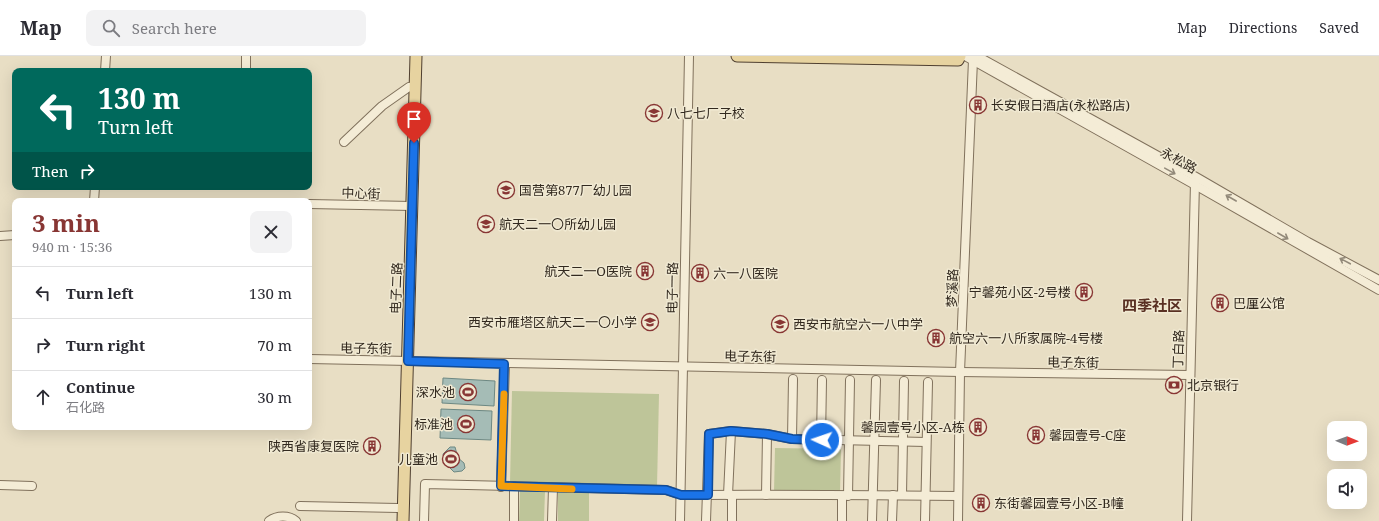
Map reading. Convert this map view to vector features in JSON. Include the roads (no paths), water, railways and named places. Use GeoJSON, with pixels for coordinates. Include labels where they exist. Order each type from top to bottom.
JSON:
{"type":"FeatureCollection","features":[{"type":"Feature","properties":{"kind":"main road","name":"电子二路"},"geometry":{"type":"LineString","coordinates":[[409,206],[410,56]]}},
{"type":"Feature","properties":{"kind":"main road","name":"电子二路"},"geometry":{"type":"LineString","coordinates":[[403,521],[409,206],[416,56]]}},
{"type":"Feature","properties":{"kind":"main road"},"geometry":{"type":"LineString","coordinates":[[737,56],[958,60],[960,56]]}},
{"type":"Feature","properties":{"kind":"main road","name":"电子二路"},"geometry":{"type":"LineString","coordinates":[[397,521],[405,361]]}},
{"type":"Feature","properties":{"kind":"street"},"geometry":{"type":"LineString","coordinates":[[105,68],[106,56]]}},
{"type":"Feature","properties":{"kind":"street"},"geometry":{"type":"LineString","coordinates":[[246,56],[246,68]]}},
{"type":"Feature","properties":{"kind":"street","name":"电子一路"},"geometry":{"type":"LineString","coordinates":[[680,521],[689,56]]}},
{"type":"Feature","properties":{"kind":"street","name":"永松路"},"geometry":{"type":"LineString","coordinates":[[965,56],[975,57],[1195,181],[1379,280]]}},
{"type":"Feature","properties":{"kind":"street","name":"梦溪路"},"geometry":{"type":"LineString","coordinates":[[958,521],[960,372],[975,57]]}},
{"type":"Feature","properties":{"kind":"street"},"geometry":{"type":"LineString","coordinates":[[344,142],[382,106],[409,87]]}},
{"type":"Feature","properties":{"kind":"street","name":"永松路"},"geometry":{"type":"LineString","coordinates":[[1195,181],[1379,290]]}},
{"type":"Feature","properties":{"kind":"street","name":"丁白路"},"geometry":{"type":"LineString","coordinates":[[1186,521],[1195,181]]}},
{"type":"Feature","properties":{"kind":"street","name":"中心街"},"geometry":{"type":"LineString","coordinates":[[312,204],[409,206]]}},
{"type":"Feature","properties":{"kind":"street"},"geometry":{"type":"LineString","coordinates":[[0,236],[12,235]]}},
{"type":"Feature","properties":{"kind":"street","name":"电子东街"},"geometry":{"type":"LineString","coordinates":[[312,359],[504,364],[1190,375]]}},
{"type":"Feature","properties":{"kind":"street"},"geometry":{"type":"LineString","coordinates":[[501,486],[504,364]]}},
{"type":"Feature","properties":{"kind":"street"},"geometry":{"type":"LineString","coordinates":[[792,439],[793,379]]}},
{"type":"Feature","properties":{"kind":"street"},"geometry":{"type":"LineString","coordinates":[[822,380],[822,440]]}},
{"type":"Feature","properties":{"kind":"street"},"geometry":{"type":"LineString","coordinates":[[842,521],[845,496],[850,380]]}},
{"type":"Feature","properties":{"kind":"street"},"geometry":{"type":"LineString","coordinates":[[872,521],[876,380]]}},
{"type":"Feature","properties":{"kind":"street"},"geometry":{"type":"LineString","coordinates":[[902,495],[904,380]]}},
{"type":"Feature","properties":{"kind":"street"},"geometry":{"type":"LineString","coordinates":[[925,521],[928,382]]}},
{"type":"Feature","properties":{"kind":"street"},"geometry":{"type":"LineString","coordinates":[[706,521],[709,434],[731,431],[767,434],[792,439],[926,442]]}},
{"type":"Feature","properties":{"kind":"street"},"geometry":{"type":"LineString","coordinates":[[731,431],[730,495],[732,521]]}},
{"type":"Feature","properties":{"kind":"street"},"geometry":{"type":"LineString","coordinates":[[766,495],[767,434]]}},
{"type":"Feature","properties":{"kind":"street"},"geometry":{"type":"LineString","coordinates":[[424,521],[425,484],[666,490],[681,495],[873,496],[893,494],[958,496]]}},
{"type":"Feature","properties":{"kind":"street"},"geometry":{"type":"LineString","coordinates":[[0,485],[32,486]]}},
{"type":"Feature","properties":{"kind":"street"},"geometry":{"type":"LineString","coordinates":[[514,486],[514,521]]}},
{"type":"Feature","properties":{"kind":"street"},"geometry":{"type":"LineString","coordinates":[[552,521],[553,488]]}},
{"type":"Feature","properties":{"kind":"street"},"geometry":{"type":"LineString","coordinates":[[892,521],[893,494]]}},
{"type":"Feature","properties":{"kind":"street"},"geometry":{"type":"LineString","coordinates":[[300,506],[398,508]]}},
{"type":"Feature","properties":{"kind":"street"},"geometry":{"type":"LineString","coordinates":[[269,521],[276,517],[292,517],[296,521]]}},
{"type":"Feature","properties":{"kind":"water","name":"深水池"},"geometry":{"type":"Polygon","coordinates":[[[443,378],[495,381],[494,406],[442,403],[443,378]]]}},
{"type":"Feature","properties":{"kind":"water","name":"标准池"},"geometry":{"type":"Polygon","coordinates":[[[441,409],[492,411],[491,440],[440,438],[441,409]]]}},
{"type":"Feature","properties":{"kind":"water","name":"儿童池"},"geometry":{"type":"Polygon","coordinates":[[[450,447],[455,447],[458,458],[464,463],[465,468],[462,471],[454,472],[445,463],[443,454],[450,447]]]}},
{"type":"Feature","properties":{"kind":"place","name":"长安假日酒店(永松路店)"},"geometry":{"type":"Point","coordinates":[978,105]}},
{"type":"Feature","properties":{"kind":"place","name":"八七七厂子校"},"geometry":{"type":"Point","coordinates":[654,113]}},
{"type":"Feature","properties":{"kind":"place","name":"国营第877厂幼儿园"},"geometry":{"type":"Point","coordinates":[506,190]}},
{"type":"Feature","properties":{"kind":"place","name":"航天二一〇所幼儿园"},"geometry":{"type":"Point","coordinates":[486,224]}},
{"type":"Feature","properties":{"kind":"place","name":"航天二一O医院"},"geometry":{"type":"Point","coordinates":[645,271]}},
{"type":"Feature","properties":{"kind":"place","name":"六一八医院"},"geometry":{"type":"Point","coordinates":[700,273]}},
{"type":"Feature","properties":{"kind":"place","name":"宁馨苑小区-2号楼"},"geometry":{"type":"Point","coordinates":[1084,292]}},
{"type":"Feature","properties":{"kind":"place","name":"巴厘公馆"},"geometry":{"type":"Point","coordinates":[1220,303]}},
{"type":"Feature","properties":{"kind":"place","name":"西安市雁塔区航天二一〇小学"},"geometry":{"type":"Point","coordinates":[650,322]}},
{"type":"Feature","properties":{"kind":"place","name":"西安市航空六一八中学"},"geometry":{"type":"Point","coordinates":[780,324]}},
{"type":"Feature","properties":{"kind":"place","name":"航空六一八所家属院-4号楼"},"geometry":{"type":"Point","coordinates":[936,338]}},
{"type":"Feature","properties":{"kind":"place","name":"北京银行"},"geometry":{"type":"Point","coordinates":[1174,385]}},
{"type":"Feature","properties":{"kind":"place","name":"深水池"},"geometry":{"type":"Point","coordinates":[468,392]}},
{"type":"Feature","properties":{"kind":"place","name":"标准池"},"geometry":{"type":"Point","coordinates":[466,424]}},
{"type":"Feature","properties":{"kind":"place","name":"馨园壹号小区-A栋"},"geometry":{"type":"Point","coordinates":[978,427]}},
{"type":"Feature","properties":{"kind":"place","name":"馨园壹号-C座"},"geometry":{"type":"Point","coordinates":[1036,435]}},
{"type":"Feature","properties":{"kind":"place","name":"陕西省康复医院"},"geometry":{"type":"Point","coordinates":[372,446]}},
{"type":"Feature","properties":{"kind":"place","name":"儿童池"},"geometry":{"type":"Point","coordinates":[451,459]}},
{"type":"Feature","properties":{"kind":"place","name":"东街馨园壹号小区-B幢"},"geometry":{"type":"Point","coordinates":[981,503]}},
{"type":"Feature","properties":{"kind":"district","name":"四季社区"},"geometry":{"type":"Point","coordinates":[1152,305]}}]}
